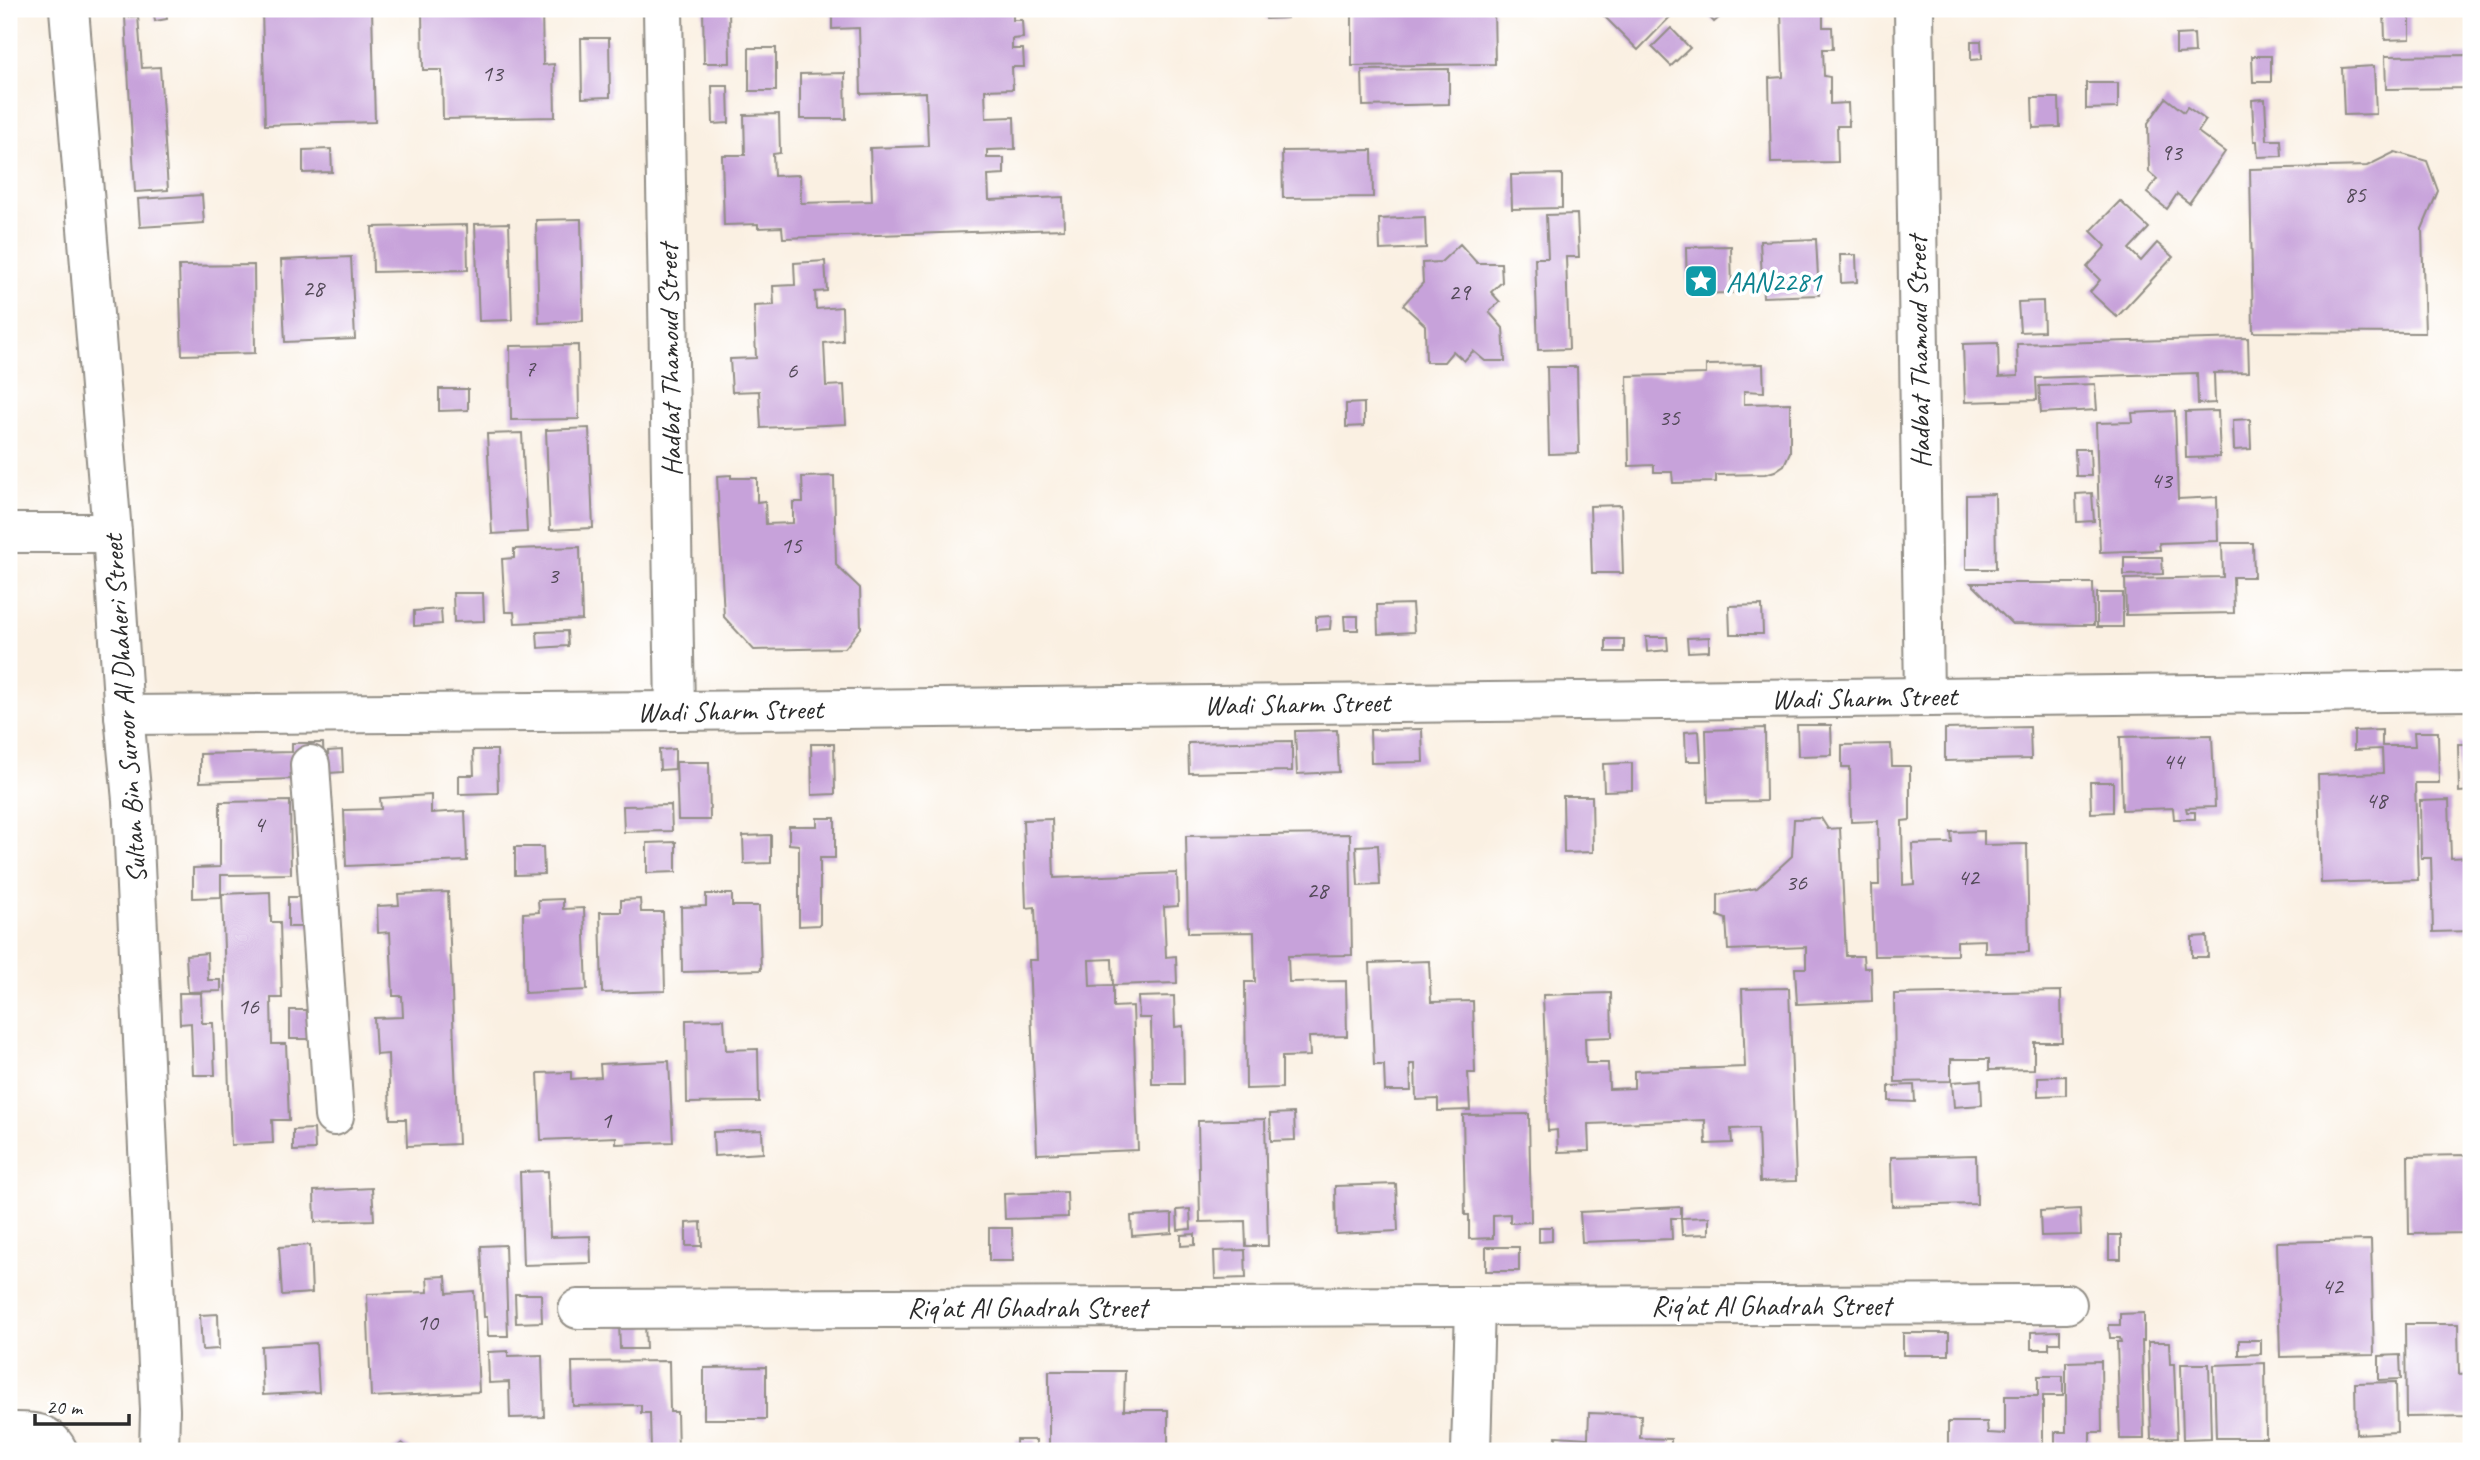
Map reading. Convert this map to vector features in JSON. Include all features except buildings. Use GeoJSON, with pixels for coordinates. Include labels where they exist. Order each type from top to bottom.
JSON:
{"type":"FeatureCollection","features":[{"type":"Feature","properties":{"kind":"street","name":"Sultan Bin Suroor Al Dhaheri Street"},"geometry":{"type":"LineString","coordinates":[[69,9],[132,800],[160,1409],[159,1451]]}},
{"type":"Feature","properties":{"kind":"street","name":"Hadbat Thamoud Street"},"geometry":{"type":"LineString","coordinates":[[663,9],[675,711]]}},
{"type":"Feature","properties":{"kind":"street","name":"Hadbat Thamoud Street"},"geometry":{"type":"LineString","coordinates":[[1914,9],[1923,696]]}},
{"type":"Feature","properties":{"kind":"street"},"geometry":{"type":"LineString","coordinates":[[9,533],[112,533]]}},
{"type":"Feature","properties":{"kind":"street","name":"Wadi Sharm Street"},"geometry":{"type":"LineString","coordinates":[[124,715],[308,741],[675,711],[2471,691]]}},
{"type":"Feature","properties":{"kind":"street"},"geometry":{"type":"LineString","coordinates":[[308,741],[334,1116]]}},
{"type":"Feature","properties":{"kind":"street","name":"Riq'at Al Ghadrah Street"},"geometry":{"type":"LineString","coordinates":[[578,1309],[2067,1304]]}},
{"type":"Feature","properties":{"kind":"street"},"geometry":{"type":"LineString","coordinates":[[1471,1451],[1475,1306]]}},
{"type":"Feature","properties":{"kind":"street","name":"Sultan Bin Suroor Al Dhaheri Street"},"geometry":{"type":"LineString","coordinates":[[160,1409],[173,1451]]}},
{"type":"Feature","properties":{"kind":"street"},"geometry":{"type":"LineString","coordinates":[[9,1432],[40,1433],[50,1439],[58,1451]]}},
{"type":"Feature","properties":{"kind":"place","name":"AAN2281"},"geometry":{"type":"Point","coordinates":[1701,281]}}]}
